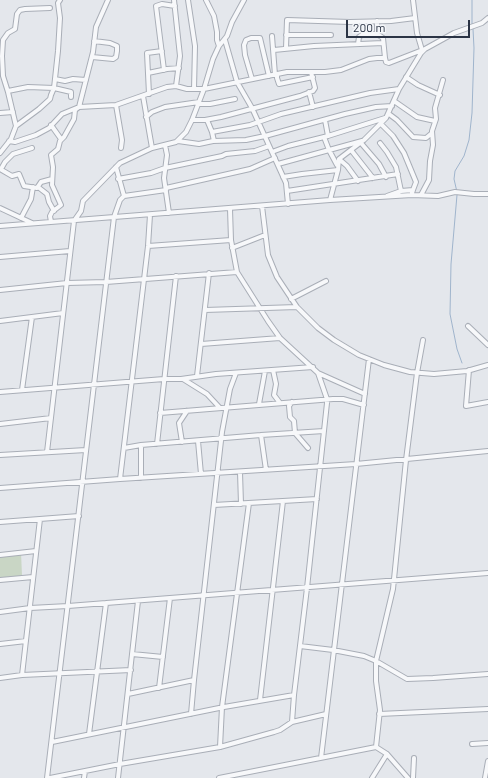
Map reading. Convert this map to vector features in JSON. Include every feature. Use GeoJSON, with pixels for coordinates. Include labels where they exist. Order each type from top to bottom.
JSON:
{"type":"FeatureCollection","features":[{"type":"Feature","properties":{"kind":"street"},"geometry":{"type":"LineString","coordinates":[[0,153],[9,141],[16,126],[50,99],[54,88],[55,79],[60,18],[58,4],[60,0]]}},
{"type":"Feature","properties":{"kind":"street"},"geometry":{"type":"LineString","coordinates":[[50,222],[50,216],[61,205],[53,190],[53,167],[51,155],[58,148],[61,139],[64,137],[73,121],[75,110],[79,107],[92,57],[96,27],[108,0]]}},
{"type":"Feature","properties":{"kind":"street"},"geometry":{"type":"LineString","coordinates":[[174,0],[180,56],[176,86]]}},
{"type":"Feature","properties":{"kind":"street"},"geometry":{"type":"LineString","coordinates":[[188,0],[195,46],[194,89]]}},
{"type":"Feature","properties":{"kind":"street"},"geometry":{"type":"LineString","coordinates":[[206,0],[214,16],[219,46]]}},
{"type":"Feature","properties":{"kind":"street"},"geometry":{"type":"LineString","coordinates":[[178,141],[186,132],[192,120],[204,89],[211,64],[219,46],[225,40],[244,0]]}},
{"type":"Feature","properties":{"kind":"street"},"geometry":{"type":"LineString","coordinates":[[413,0],[417,33],[423,50]]}},
{"type":"Feature","properties":{"kind":"street"},"geometry":{"type":"LineString","coordinates":[[164,70],[156,6],[162,4],[175,6]]}},
{"type":"Feature","properties":{"kind":"street"},"geometry":{"type":"LineString","coordinates":[[16,126],[3,76],[3,40],[5,36],[15,29],[17,14],[20,10],[50,8]]}},
{"type":"Feature","properties":{"kind":"street"},"geometry":{"type":"LineString","coordinates":[[286,48],[287,20],[350,22],[415,18]]}},
{"type":"Feature","properties":{"kind":"street"},"geometry":{"type":"LineString","coordinates":[[358,44],[360,37],[363,34],[377,34],[382,37],[386,62],[389,63],[423,50],[454,33],[482,23],[488,18]]}},
{"type":"Feature","properties":{"kind":"street"},"geometry":{"type":"LineString","coordinates":[[377,21],[377,34]]}},
{"type":"Feature","properties":{"kind":"street"},"geometry":{"type":"LineString","coordinates":[[286,35],[331,36]]}},
{"type":"Feature","properties":{"kind":"street"},"geometry":{"type":"LineString","coordinates":[[272,36],[276,75],[279,84],[312,78]]}},
{"type":"Feature","properties":{"kind":"street"},"geometry":{"type":"LineString","coordinates":[[252,79],[244,45],[246,40],[251,38],[260,37],[269,76]]}},
{"type":"Feature","properties":{"kind":"street"},"geometry":{"type":"LineString","coordinates":[[225,40],[237,82],[252,108],[283,177],[287,191],[288,204]]}},
{"type":"Feature","properties":{"kind":"street"},"geometry":{"type":"LineString","coordinates":[[92,57],[113,59],[117,55],[117,46],[110,43],[94,41]]}},
{"type":"Feature","properties":{"kind":"street"},"geometry":{"type":"LineString","coordinates":[[274,50],[314,46],[383,44]]}},
{"type":"Feature","properties":{"kind":"street"},"geometry":{"type":"LineString","coordinates":[[330,200],[339,159],[363,142],[381,124],[387,116],[399,89],[423,50]]}},
{"type":"Feature","properties":{"kind":"street"},"geometry":{"type":"LineString","coordinates":[[149,94],[147,53],[162,51]]}},
{"type":"Feature","properties":{"kind":"street"},"geometry":{"type":"LineString","coordinates":[[9,141],[15,142],[36,135],[52,125],[62,114],[79,107],[116,105],[167,87],[176,86],[204,89],[287,72],[341,70],[369,59],[385,58]]}},
{"type":"Feature","properties":{"kind":"street"},"geometry":{"type":"LineString","coordinates":[[148,73],[179,68]]}},
{"type":"Feature","properties":{"kind":"street"},"geometry":{"type":"LineString","coordinates":[[192,120],[207,120],[300,96],[314,90],[315,88],[311,72]]}},
{"type":"Feature","properties":{"kind":"street"},"geometry":{"type":"LineString","coordinates":[[406,78],[440,95]]}},
{"type":"Feature","properties":{"kind":"street"},"geometry":{"type":"LineString","coordinates":[[55,79],[65,81],[73,79],[86,80]]}},
{"type":"Feature","properties":{"kind":"street"},"geometry":{"type":"LineString","coordinates":[[421,195],[429,180],[435,108],[440,95],[443,80]]}},
{"type":"Feature","properties":{"kind":"street"},"geometry":{"type":"LineString","coordinates":[[8,91],[28,87],[54,88],[71,92],[71,98]]}},
{"type":"Feature","properties":{"kind":"street"},"geometry":{"type":"LineString","coordinates":[[212,132],[258,122],[281,114],[370,93],[399,89]]}},
{"type":"Feature","properties":{"kind":"street"},"geometry":{"type":"LineString","coordinates":[[309,92],[313,107]]}},
{"type":"Feature","properties":{"kind":"street"},"geometry":{"type":"LineString","coordinates":[[144,96],[146,117],[152,148]]}},
{"type":"Feature","properties":{"kind":"street"},"geometry":{"type":"LineString","coordinates":[[146,117],[152,112],[165,107],[198,103],[210,104],[235,99]]}},
{"type":"Feature","properties":{"kind":"street"},"geometry":{"type":"LineString","coordinates":[[394,101],[417,117],[435,121]]}},
{"type":"Feature","properties":{"kind":"street"},"geometry":{"type":"LineString","coordinates":[[116,105],[122,140],[120,148]]}},
{"type":"Feature","properties":{"kind":"street"},"geometry":{"type":"LineString","coordinates":[[47,452],[74,221],[81,211],[83,201],[116,167],[123,160],[152,148],[178,141],[199,144],[214,141],[237,141],[265,136],[344,114],[371,108],[392,106]]}},
{"type":"Feature","properties":{"kind":"street"},"geometry":{"type":"LineString","coordinates":[[0,113],[13,112]]}},
{"type":"Feature","properties":{"kind":"street"},"geometry":{"type":"LineString","coordinates":[[272,152],[387,116],[397,120],[413,137],[426,138],[432,133]]}},
{"type":"Feature","properties":{"kind":"street"},"geometry":{"type":"LineString","coordinates":[[207,120],[214,141]]}},
{"type":"Feature","properties":{"kind":"street"},"geometry":{"type":"LineString","coordinates":[[325,120],[329,150],[338,168]]}},
{"type":"Feature","properties":{"kind":"street"},"geometry":{"type":"LineString","coordinates":[[381,124],[393,136],[404,152],[416,182],[412,193]]}},
{"type":"Feature","properties":{"kind":"street"},"geometry":{"type":"LineString","coordinates":[[52,125],[61,139]]}},
{"type":"Feature","properties":{"kind":"street"},"geometry":{"type":"LineString","coordinates":[[278,164],[363,142]]}},
{"type":"Feature","properties":{"kind":"street"},"geometry":{"type":"LineString","coordinates":[[363,142],[379,164],[386,177]]}},
{"type":"Feature","properties":{"kind":"street"},"geometry":{"type":"LineString","coordinates":[[380,143],[392,160],[398,174],[401,191]]}},
{"type":"Feature","properties":{"kind":"street"},"geometry":{"type":"LineString","coordinates":[[165,145],[167,155],[165,168],[166,189],[169,214]]}},
{"type":"Feature","properties":{"kind":"street"},"geometry":{"type":"LineString","coordinates":[[118,179],[156,172],[165,168],[226,154],[255,150],[269,146]]}},
{"type":"Feature","properties":{"kind":"street"},"geometry":{"type":"LineString","coordinates":[[32,148],[13,154],[0,169],[12,176],[19,174],[24,185],[37,188],[41,182],[52,179]]}},
{"type":"Feature","properties":{"kind":"street"},"geometry":{"type":"LineString","coordinates":[[351,150],[373,178]]}},
{"type":"Feature","properties":{"kind":"street"},"geometry":{"type":"LineString","coordinates":[[275,158],[250,169],[166,189],[124,196],[120,200],[114,217],[106,282],[49,778],[220,747],[280,730],[292,722],[326,714]]}},
{"type":"Feature","properties":{"kind":"street"},"geometry":{"type":"LineString","coordinates":[[339,159],[347,166],[358,181]]}},
{"type":"Feature","properties":{"kind":"street"},"geometry":{"type":"LineString","coordinates":[[116,167],[118,179],[124,196]]}},
{"type":"Feature","properties":{"kind":"street"},"geometry":{"type":"LineString","coordinates":[[283,177],[338,168]]}},
{"type":"Feature","properties":{"kind":"street"},"geometry":{"type":"LineString","coordinates":[[287,191],[398,174]]}},
{"type":"Feature","properties":{"kind":"street"},"geometry":{"type":"LineString","coordinates":[[38,186],[47,194],[54,211]]}},
{"type":"Feature","properties":{"kind":"street"},"geometry":{"type":"LineString","coordinates":[[21,218],[31,199],[33,187]]}},
{"type":"Feature","properties":{"kind":"street"},"geometry":{"type":"LineString","coordinates":[[383,197],[401,191],[421,195],[438,196],[455,192],[488,194]]}},
{"type":"Feature","properties":{"kind":"street"},"geometry":{"type":"LineString","coordinates":[[0,226],[383,197],[412,193]]}},
{"type":"Feature","properties":{"kind":"street"},"geometry":{"type":"LineString","coordinates":[[262,206],[268,255],[277,277],[297,307],[318,328],[334,340],[369,359],[384,365],[417,373],[434,374],[469,370],[488,365]]}},
{"type":"Feature","properties":{"kind":"street"},"geometry":{"type":"LineString","coordinates":[[0,208],[33,224]]}},
{"type":"Feature","properties":{"kind":"street"},"geometry":{"type":"LineString","coordinates":[[230,209],[231,240],[237,272],[259,309],[280,338],[318,373],[327,399],[321,466],[292,722]]}},
{"type":"Feature","properties":{"kind":"street"},"geometry":{"type":"LineString","coordinates":[[120,479],[148,246],[150,215]]}},
{"type":"Feature","properties":{"kind":"street"},"geometry":{"type":"LineString","coordinates":[[232,248],[265,235]]}},
{"type":"Feature","properties":{"kind":"street"},"geometry":{"type":"LineString","coordinates":[[148,246],[231,240]]}},
{"type":"Feature","properties":{"kind":"street"},"geometry":{"type":"LineString","coordinates":[[0,257],[70,251]]}},
{"type":"Feature","properties":{"kind":"street"},"geometry":{"type":"LineString","coordinates":[[0,290],[67,283],[106,282],[237,272]]}},
{"type":"Feature","properties":{"kind":"street"},"geometry":{"type":"LineString","coordinates":[[197,376],[209,273]]}},
{"type":"Feature","properties":{"kind":"street"},"geometry":{"type":"LineString","coordinates":[[156,444],[176,276]]}},
{"type":"Feature","properties":{"kind":"street"},"geometry":{"type":"LineString","coordinates":[[291,299],[326,281]]}},
{"type":"Feature","properties":{"kind":"street"},"geometry":{"type":"LineString","coordinates":[[205,310],[297,307]]}},
{"type":"Feature","properties":{"kind":"street"},"geometry":{"type":"LineString","coordinates":[[0,321],[63,313]]}},
{"type":"Feature","properties":{"kind":"street"},"geometry":{"type":"LineString","coordinates":[[22,390],[32,317]]}},
{"type":"Feature","properties":{"kind":"street"},"geometry":{"type":"LineString","coordinates":[[468,326],[488,345]]}},
{"type":"Feature","properties":{"kind":"street"},"geometry":{"type":"LineString","coordinates":[[200,344],[280,338]]}},
{"type":"Feature","properties":{"kind":"street"},"geometry":{"type":"LineString","coordinates":[[376,747],[380,714],[376,681],[376,661],[394,581],[406,460],[417,373],[423,340]]}},
{"type":"Feature","properties":{"kind":"street"},"geometry":{"type":"LineString","coordinates":[[321,758],[369,359]]}},
{"type":"Feature","properties":{"kind":"street"},"geometry":{"type":"LineString","coordinates":[[0,392],[164,379],[182,379],[197,376],[313,367]]}},
{"type":"Feature","properties":{"kind":"street"},"geometry":{"type":"LineString","coordinates":[[273,370],[276,384],[274,395],[280,403]]}},
{"type":"Feature","properties":{"kind":"street"},"geometry":{"type":"LineString","coordinates":[[469,370],[466,406],[488,402]]}},
{"type":"Feature","properties":{"kind":"street"},"geometry":{"type":"LineString","coordinates":[[259,404],[265,371]]}},
{"type":"Feature","properties":{"kind":"street"},"geometry":{"type":"LineString","coordinates":[[191,714],[203,596],[222,438],[230,389],[236,373]]}},
{"type":"Feature","properties":{"kind":"street"},"geometry":{"type":"LineString","coordinates":[[318,373],[365,394]]}},
{"type":"Feature","properties":{"kind":"street"},"geometry":{"type":"LineString","coordinates":[[182,379],[207,394],[220,408]]}},
{"type":"Feature","properties":{"kind":"street"},"geometry":{"type":"LineString","coordinates":[[160,413],[327,399],[343,399],[364,405]]}},
{"type":"Feature","properties":{"kind":"street"},"geometry":{"type":"LineString","coordinates":[[292,402],[289,406],[290,417],[294,421],[295,433],[308,448]]}},
{"type":"Feature","properties":{"kind":"street"},"geometry":{"type":"LineString","coordinates":[[182,442],[178,423],[187,410]]}},
{"type":"Feature","properties":{"kind":"street"},"geometry":{"type":"LineString","coordinates":[[0,424],[51,418]]}},
{"type":"Feature","properties":{"kind":"street"},"geometry":{"type":"LineString","coordinates":[[124,448],[141,445],[222,438],[324,431]]}},
{"type":"Feature","properties":{"kind":"street"},"geometry":{"type":"LineString","coordinates":[[261,435],[266,470]]}},
{"type":"Feature","properties":{"kind":"street"},"geometry":{"type":"LineString","coordinates":[[198,441],[201,474]]}},
{"type":"Feature","properties":{"kind":"street"},"geometry":{"type":"LineString","coordinates":[[141,445],[141,478]]}},
{"type":"Feature","properties":{"kind":"street"},"geometry":{"type":"LineString","coordinates":[[0,455],[86,450]]}},
{"type":"Feature","properties":{"kind":"street"},"geometry":{"type":"LineString","coordinates":[[0,488],[356,464],[488,451]]}},
{"type":"Feature","properties":{"kind":"street"},"geometry":{"type":"LineString","coordinates":[[240,472],[241,504]]}},
{"type":"Feature","properties":{"kind":"street"},"geometry":{"type":"LineString","coordinates":[[214,505],[317,499]]}},
{"type":"Feature","properties":{"kind":"street"},"geometry":{"type":"LineString","coordinates":[[260,700],[282,501]]}},
{"type":"Feature","properties":{"kind":"street"},"geometry":{"type":"LineString","coordinates":[[220,747],[222,707],[249,503]]}},
{"type":"Feature","properties":{"kind":"street"},"geometry":{"type":"LineString","coordinates":[[0,522],[79,516]]}},
{"type":"Feature","properties":{"kind":"street"},"geometry":{"type":"LineString","coordinates":[[22,675],[40,519]]}},
{"type":"Feature","properties":{"kind":"street"},"geometry":{"type":"LineString","coordinates":[[0,555],[36,551]]}},
{"type":"Feature","properties":{"kind":"street"},"geometry":{"type":"LineString","coordinates":[[0,612],[30,608],[106,604],[488,573]]}},
{"type":"Feature","properties":{"kind":"street"},"geometry":{"type":"LineString","coordinates":[[0,580],[33,577]]}},
{"type":"Feature","properties":{"kind":"street"},"geometry":{"type":"LineString","coordinates":[[159,688],[170,598]]}},
{"type":"Feature","properties":{"kind":"street"},"geometry":{"type":"LineString","coordinates":[[118,778],[138,601]]}},
{"type":"Feature","properties":{"kind":"street"},"geometry":{"type":"LineString","coordinates":[[88,734],[106,604]]}},
{"type":"Feature","properties":{"kind":"street"},"geometry":{"type":"LineString","coordinates":[[0,644],[26,641]]}},
{"type":"Feature","properties":{"kind":"street"},"geometry":{"type":"LineString","coordinates":[[300,646],[364,656],[376,661],[407,679],[488,674]]}},
{"type":"Feature","properties":{"kind":"street"},"geometry":{"type":"LineString","coordinates":[[132,654],[163,658]]}},
{"type":"Feature","properties":{"kind":"street"},"geometry":{"type":"LineString","coordinates":[[0,678],[22,675],[131,670]]}},
{"type":"Feature","properties":{"kind":"street"},"geometry":{"type":"LineString","coordinates":[[128,694],[194,680]]}},
{"type":"Feature","properties":{"kind":"street"},"geometry":{"type":"LineString","coordinates":[[52,742],[222,707],[294,695]]}},
{"type":"Feature","properties":{"kind":"street"},"geometry":{"type":"LineString","coordinates":[[380,714],[488,709]]}},
{"type":"Feature","properties":{"kind":"street"},"geometry":{"type":"LineString","coordinates":[[472,744],[488,743]]}},
{"type":"Feature","properties":{"kind":"street"},"geometry":{"type":"LineString","coordinates":[[219,778],[376,747],[387,754],[408,778]]}},
{"type":"Feature","properties":{"kind":"street"},"geometry":{"type":"LineString","coordinates":[[372,778],[387,754]]}},
{"type":"Feature","properties":{"kind":"street"},"geometry":{"type":"LineString","coordinates":[[413,778],[414,758]]}},
{"type":"Feature","properties":{"kind":"street"},"geometry":{"type":"LineString","coordinates":[[485,778],[488,762]]}},
{"type":"Feature","properties":{"kind":"street"},"geometry":{"type":"LineString","coordinates":[[84,778],[85,771]]}},
{"type":"Feature","properties":{"kind":"green space"},"geometry":{"type":"Polygon","coordinates":[[[21,552],[22,576],[0,579],[0,554],[21,552]]]}},
{"type":"Feature","properties":{"kind":"waterway"},"geometry":{"type":"LineString","coordinates":[[472,0],[472,25]]}},
{"type":"Feature","properties":{"kind":"waterway"},"geometry":{"type":"LineString","coordinates":[[457,192],[454,179],[455,171],[464,156],[469,140],[472,113],[474,48],[473,29]]}},
{"type":"Feature","properties":{"kind":"waterway"},"geometry":{"type":"LineString","coordinates":[[457,195],[451,264],[450,314],[457,349],[462,363]]}}]}
